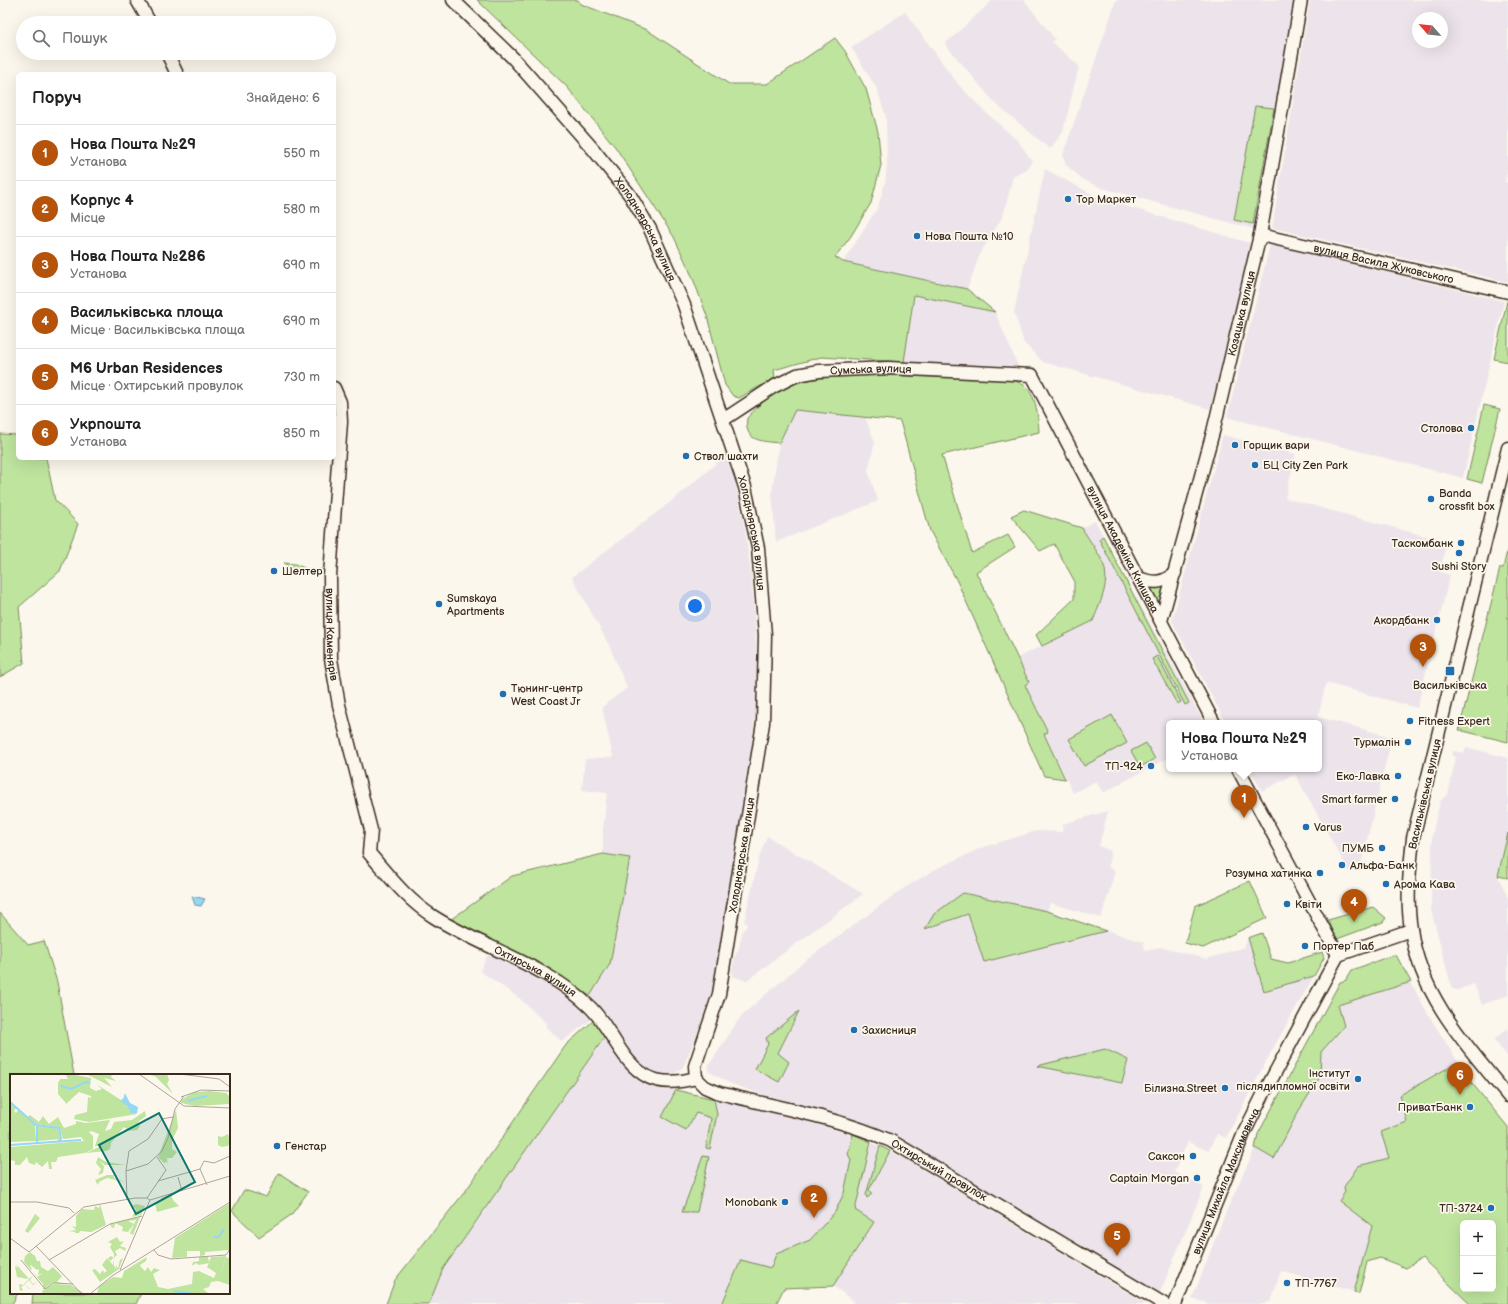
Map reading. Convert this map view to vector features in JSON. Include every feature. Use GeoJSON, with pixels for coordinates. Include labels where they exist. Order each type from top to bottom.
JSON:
{"type":"FeatureCollection","features":[{"type":"Feature","properties":{"kind":"main road"},"geometry":{"type":"LineString","coordinates":[[137,0],[146,16]]}},
{"type":"Feature","properties":{"kind":"main road","name":"Холодноярська вулиця"},"geometry":{"type":"LineString","coordinates":[[453,0],[518,64],[593,148],[630,195],[650,229],[671,274],[700,348],[745,487],[758,548],[765,635],[763,723],[719,994],[695,1066],[696,1078]]}},
{"type":"Feature","properties":{"kind":"main road","name":"Козацька вулиця"},"geometry":{"type":"LineString","coordinates":[[1161,621],[1213,432],[1260,235],[1301,0]]}},
{"type":"Feature","properties":{"kind":"main road"},"geometry":{"type":"LineString","coordinates":[[170,60],[176,72]]}},
{"type":"Feature","properties":{"kind":"main road","name":"вулиця Василя Жуковського"},"geometry":{"type":"LineString","coordinates":[[1260,235],[1508,292]]}},
{"type":"Feature","properties":{"kind":"main road","name":"Сумська вулиця"},"geometry":{"type":"LineString","coordinates":[[723,420],[773,387],[797,375],[819,371],[888,368],[1032,375]]}},
{"type":"Feature","properties":{"kind":"main road","name":"вулиця Академіка Книшова"},"geometry":{"type":"LineString","coordinates":[[1032,375],[1212,720]]}},
{"type":"Feature","properties":{"kind":"main road","name":"вулиця Каменярів"},"geometry":{"type":"LineString","coordinates":[[336,393],[340,402],[341,422],[330,576],[331,659],[339,705],[372,830],[369,853]]}},
{"type":"Feature","properties":{"kind":"main road","name":"Васильківська вулиця"},"geometry":{"type":"LineString","coordinates":[[1508,448],[1413,838],[1409,884],[1410,930],[1423,974],[1442,1012],[1462,1040],[1508,1096]]}},
{"type":"Feature","properties":{"kind":"main road"},"geometry":{"type":"LineString","coordinates":[[1137,577],[1157,583],[1166,580],[1175,573]]}},
{"type":"Feature","properties":{"kind":"main road"},"geometry":{"type":"LineString","coordinates":[[1240,772],[1338,955],[1410,930]]}},
{"type":"Feature","properties":{"kind":"main road","name":"Охтирська вулиця"},"geometry":{"type":"LineString","coordinates":[[369,853],[416,904],[433,917],[548,977],[575,994],[591,1008],[607,1027],[629,1063],[636,1069],[649,1077],[660,1080],[675,1082],[696,1078]]}},
{"type":"Feature","properties":{"kind":"main road","name":"вулиця Михайла Максимовича"},"geometry":{"type":"LineString","coordinates":[[1175,1304],[1244,1134],[1263,1095],[1338,955]]}},
{"type":"Feature","properties":{"kind":"main road","name":"Охтирський провулок"},"geometry":{"type":"LineString","coordinates":[[696,1078],[705,1087],[719,1093],[840,1123],[864,1130],[891,1141],[1164,1304]]}},
{"type":"Feature","properties":{"kind":"shaded area"},"geometry":{"type":"Polygon","coordinates":[[[993,0],[1024,0],[1055,39],[1052,42],[1079,66],[1063,132],[1050,149],[994,102],[945,44],[993,0]]]}},
{"type":"Feature","properties":{"kind":"shaded area"},"geometry":{"type":"Polygon","coordinates":[[[1116,0],[1297,0],[1257,230],[1102,188],[1082,179],[1066,165],[1063,155],[1116,0]]]}},
{"type":"Feature","properties":{"kind":"shaded area"},"geometry":{"type":"Polygon","coordinates":[[[1310,0],[1508,0],[1508,169],[1505,182],[1508,183],[1508,282],[1272,228],[1310,0]]]}},
{"type":"Feature","properties":{"kind":"shaded area"},"geometry":{"type":"Polygon","coordinates":[[[905,12],[958,84],[982,109],[1019,142],[1032,161],[1027,169],[1013,177],[1003,216],[980,254],[967,289],[843,262],[878,207],[885,183],[887,165],[886,117],[877,89],[851,47],[905,12]]]}},
{"type":"Feature","properties":{"kind":"shaded area"},"geometry":{"type":"Polygon","coordinates":[[[1045,169],[1099,198],[1253,244],[1210,409],[1043,362],[1024,343],[1014,312],[1045,169]]]}},
{"type":"Feature","properties":{"kind":"shaded area"},"geometry":{"type":"Polygon","coordinates":[[[1270,244],[1504,301],[1463,478],[1227,417],[1270,244]]]}},
{"type":"Feature","properties":{"kind":"shaded area"},"geometry":{"type":"Polygon","coordinates":[[[914,295],[995,312],[1018,366],[904,362],[914,295]]]}},
{"type":"Feature","properties":{"kind":"shaded area"},"geometry":{"type":"Polygon","coordinates":[[[795,410],[865,417],[875,442],[868,471],[878,501],[776,542],[772,492],[779,443],[795,410]]]}},
{"type":"Feature","properties":{"kind":"shaded area"},"geometry":{"type":"Polygon","coordinates":[[[1223,435],[1296,454],[1285,498],[1447,542],[1440,572],[1450,575],[1417,708],[1326,683],[1318,717],[1392,737],[1360,869],[1349,872],[1295,774],[1262,791],[1252,772],[1322,772],[1322,720],[1224,720],[1172,621],[1223,435]]]}},
{"type":"Feature","properties":{"kind":"shaded area"},"geometry":{"type":"Polygon","coordinates":[[[726,455],[736,485],[745,529],[752,582],[756,645],[756,701],[751,758],[712,992],[704,1018],[683,1067],[674,1075],[665,1076],[648,1070],[635,1059],[607,1015],[590,996],[610,964],[629,858],[603,854],[603,829],[607,793],[582,790],[585,759],[613,757],[602,707],[627,688],[609,645],[572,577],[673,500],[726,455]]]}},
{"type":"Feature","properties":{"kind":"shaded area"},"geometry":{"type":"Polygon","coordinates":[[[1095,521],[1202,720],[1166,720],[1166,759],[1103,793],[1096,781],[1073,793],[1044,734],[1048,731],[1025,684],[1029,683],[1017,658],[1093,621],[1106,578],[1104,566],[1082,528],[1095,521]]]}},
{"type":"Feature","properties":{"kind":"shaded area"},"geometry":{"type":"Polygon","coordinates":[[[1466,747],[1508,758],[1508,878],[1498,876],[1508,898],[1508,995],[1482,1005],[1474,984],[1458,990],[1452,989],[1431,910],[1432,836],[1440,801],[1448,794],[1456,757],[1452,756],[1453,751],[1464,753],[1466,747]]]}},
{"type":"Feature","properties":{"kind":"shaded area"},"geometry":{"type":"Polygon","coordinates":[[[1108,811],[1099,846],[1111,851],[1108,866],[1115,872],[1101,918],[1050,903],[1047,911],[1143,942],[1145,951],[1159,947],[1207,959],[1244,947],[1248,938],[1262,933],[1271,959],[1288,963],[1322,952],[1324,958],[1270,1054],[1226,1138],[1217,1134],[1208,1151],[1188,1142],[1174,1172],[1204,1187],[1159,1295],[1070,1239],[894,1136],[844,1116],[774,1099],[729,1083],[708,1071],[709,1065],[741,1016],[801,964],[904,888],[934,870],[983,847],[1037,831],[1062,832],[1063,824],[1108,811]]]}},
{"type":"Feature","properties":{"kind":"shaded area"},"geometry":{"type":"Polygon","coordinates":[[[767,836],[863,894],[746,981],[733,976],[732,971],[734,958],[739,948],[743,929],[746,928],[747,923],[744,922],[759,858],[767,836]]]}},
{"type":"Feature","properties":{"kind":"shaded area"},"geometry":{"type":"Polygon","coordinates":[[[488,954],[553,984],[593,1018],[563,1041],[560,1040],[546,1027],[546,1023],[519,998],[480,971],[488,954]]]}},
{"type":"Feature","properties":{"kind":"shaded area"},"geometry":{"type":"Polygon","coordinates":[[[1400,962],[1428,1014],[1458,1062],[1400,1095],[1407,1123],[1389,1158],[1358,1166],[1339,1201],[1372,1226],[1354,1292],[1281,1271],[1271,1301],[1264,1304],[1210,1304],[1192,1299],[1225,1214],[1255,1148],[1258,1134],[1340,982],[1400,962]]]}},
{"type":"Feature","properties":{"kind":"shaded area"},"geometry":{"type":"Polygon","coordinates":[[[1508,1028],[1508,1057],[1494,1040],[1508,1028]]]}},
{"type":"Feature","properties":{"kind":"shaded area"},"geometry":{"type":"Polygon","coordinates":[[[606,1035],[616,1056],[627,1070],[660,1087],[803,1120],[862,1138],[904,1158],[1147,1304],[853,1304],[854,1301],[833,1286],[874,1222],[855,1210],[771,1268],[741,1260],[722,1304],[429,1304],[443,1270],[606,1035]]]}},
{"type":"Feature","properties":{"kind":"green space"},"geometry":{"type":"Polygon","coordinates":[[[477,0],[578,0],[581,4],[647,30],[729,84],[767,84],[835,38],[845,51],[866,89],[878,132],[881,165],[871,203],[851,236],[835,257],[843,262],[967,289],[995,312],[914,295],[904,362],[821,357],[774,370],[775,378],[739,398],[733,396],[725,385],[707,316],[692,276],[674,237],[616,148],[567,87],[477,0]]]}},
{"type":"Feature","properties":{"kind":"green space"},"geometry":{"type":"Polygon","coordinates":[[[1255,106],[1274,108],[1253,224],[1234,220],[1255,106]]]}},
{"type":"Feature","properties":{"kind":"green space"},"geometry":{"type":"Polygon","coordinates":[[[1508,301],[1508,362],[1494,359],[1508,301]]]}},
{"type":"Feature","properties":{"kind":"green space"},"geometry":{"type":"Polygon","coordinates":[[[847,374],[1008,380],[1018,382],[1024,386],[1033,397],[1037,411],[1039,432],[942,455],[972,553],[1008,535],[1015,547],[976,572],[1029,682],[1025,685],[1048,732],[1044,734],[1065,779],[1044,776],[957,581],[930,531],[900,421],[795,410],[779,443],[760,440],[751,435],[748,431],[747,418],[770,396],[803,381],[847,374]]]}},
{"type":"Feature","properties":{"kind":"green space"},"geometry":{"type":"Polygon","coordinates":[[[1484,405],[1500,409],[1482,483],[1467,479],[1484,405]]]}},
{"type":"Feature","properties":{"kind":"green space"},"geometry":{"type":"Polygon","coordinates":[[[0,434],[16,435],[16,460],[46,460],[55,500],[78,524],[60,571],[19,607],[24,663],[0,677],[0,434]]]}},
{"type":"Feature","properties":{"kind":"green space"},"geometry":{"type":"Polygon","coordinates":[[[1024,510],[1082,528],[1100,557],[1104,566],[1106,580],[1101,601],[1093,621],[1042,646],[1036,635],[1074,599],[1074,580],[1054,544],[1040,551],[1011,516],[1024,510]]]}},
{"type":"Feature","properties":{"kind":"green space"},"geometry":{"type":"Polygon","coordinates":[[[1103,536],[1189,703],[1185,705],[1099,539],[1103,536]]]}},
{"type":"Feature","properties":{"kind":"green space"},"geometry":{"type":"Polygon","coordinates":[[[1508,547],[1508,742],[1459,730],[1500,568],[1503,568],[1508,547]]]}},
{"type":"Feature","properties":{"kind":"green space"},"geometry":{"type":"Polygon","coordinates":[[[284,563],[295,564],[311,571],[324,569],[324,573],[297,571],[284,563]]]}},
{"type":"Feature","properties":{"kind":"green space"},"geometry":{"type":"Polygon","coordinates":[[[1167,586],[1161,608],[1150,589],[1167,586]]]}},
{"type":"Feature","properties":{"kind":"green space"},"geometry":{"type":"Polygon","coordinates":[[[1157,656],[1181,702],[1177,704],[1152,659],[1157,656]]]}},
{"type":"Feature","properties":{"kind":"green space"},"geometry":{"type":"Polygon","coordinates":[[[1112,715],[1127,743],[1084,766],[1069,739],[1112,715]]]}},
{"type":"Feature","properties":{"kind":"green space"},"geometry":{"type":"Polygon","coordinates":[[[1146,743],[1155,759],[1140,767],[1131,751],[1146,743]]]}},
{"type":"Feature","properties":{"kind":"green space"},"geometry":{"type":"Polygon","coordinates":[[[1508,833],[1508,878],[1498,876],[1508,833]]]}},
{"type":"Feature","properties":{"kind":"green space"},"geometry":{"type":"Polygon","coordinates":[[[603,854],[630,858],[610,964],[590,996],[536,962],[450,920],[512,876],[603,854]]]}},
{"type":"Feature","properties":{"kind":"green space"},"geometry":{"type":"Polygon","coordinates":[[[1250,881],[1267,918],[1203,948],[1185,943],[1195,906],[1250,881]]]}},
{"type":"Feature","properties":{"kind":"green space"},"geometry":{"type":"Polygon","coordinates":[[[963,893],[1047,911],[1106,931],[984,962],[968,914],[925,929],[934,914],[963,893]]]}},
{"type":"Feature","properties":{"kind":"green space"},"geometry":{"type":"Polygon","coordinates":[[[1373,907],[1386,918],[1383,922],[1337,939],[1328,920],[1373,907]]]}},
{"type":"Feature","properties":{"kind":"green space"},"geometry":{"type":"Polygon","coordinates":[[[0,913],[28,945],[44,941],[57,982],[74,1074],[10,1074],[10,1294],[17,1294],[12,1304],[0,1304],[0,913]]]}},
{"type":"Feature","properties":{"kind":"green space"},"geometry":{"type":"Polygon","coordinates":[[[1262,933],[1271,959],[1288,963],[1322,952],[1324,958],[1314,976],[1264,991],[1248,938],[1262,933]]]}},
{"type":"Feature","properties":{"kind":"green space"},"geometry":{"type":"Polygon","coordinates":[[[1393,955],[1397,957],[1411,982],[1338,1005],[1344,1026],[1321,1052],[1320,1077],[1298,1112],[1274,1159],[1255,1148],[1258,1134],[1340,982],[1346,980],[1352,970],[1393,955]]]}},
{"type":"Feature","properties":{"kind":"green space"},"geometry":{"type":"Polygon","coordinates":[[[799,1011],[778,1053],[789,1062],[779,1082],[755,1069],[768,1044],[766,1038],[799,1011]]]}},
{"type":"Feature","properties":{"kind":"green space"},"geometry":{"type":"Polygon","coordinates":[[[594,1020],[606,1035],[443,1269],[429,1304],[386,1304],[395,1280],[467,1189],[566,1045],[594,1020]]]}},
{"type":"Feature","properties":{"kind":"green space"},"geometry":{"type":"Polygon","coordinates":[[[1105,1049],[1128,1060],[1122,1083],[1037,1066],[1105,1049]]]}},
{"type":"Feature","properties":{"kind":"green space"},"geometry":{"type":"Polygon","coordinates":[[[1458,1062],[1471,1082],[1508,1127],[1508,1304],[1470,1304],[1422,1258],[1406,1268],[1380,1258],[1367,1262],[1359,1294],[1354,1292],[1372,1226],[1339,1201],[1345,1192],[1344,1187],[1358,1166],[1389,1158],[1381,1132],[1407,1122],[1400,1095],[1458,1062]]]}},
{"type":"Feature","properties":{"kind":"green space"},"geometry":{"type":"Polygon","coordinates":[[[676,1090],[714,1099],[717,1114],[710,1149],[706,1148],[711,1118],[696,1113],[686,1130],[662,1117],[676,1090]]]}},
{"type":"Feature","properties":{"kind":"green space"},"geometry":{"type":"Polygon","coordinates":[[[853,1134],[871,1142],[855,1210],[874,1222],[833,1286],[784,1288],[776,1304],[722,1304],[741,1260],[771,1268],[776,1254],[810,1240],[835,1212],[844,1193],[851,1160],[848,1154],[853,1134]]]}},
{"type":"Feature","properties":{"kind":"green space"},"geometry":{"type":"Polygon","coordinates":[[[880,1146],[890,1151],[869,1190],[872,1194],[867,1198],[866,1195],[880,1146]]]}},
{"type":"Feature","properties":{"kind":"green space"},"geometry":{"type":"Polygon","coordinates":[[[703,1156],[709,1157],[697,1212],[682,1212],[703,1156]]]}},
{"type":"Feature","properties":{"kind":"green space"},"geometry":{"type":"Polygon","coordinates":[[[279,1173],[308,1192],[291,1215],[259,1237],[232,1211],[244,1190],[266,1197],[279,1173]]]}},
{"type":"Feature","properties":{"kind":"green space"},"geometry":{"type":"Polygon","coordinates":[[[33,1294],[141,1294],[136,1304],[32,1304],[33,1294]]]}},
{"type":"Feature","properties":{"kind":"water"},"geometry":{"type":"Polygon","coordinates":[[[192,896],[205,899],[201,906],[195,905],[192,896]]]}},
{"type":"Feature","properties":{"kind":"place","name":"Top Маркет"},"geometry":{"type":"Point","coordinates":[1068,199]}},
{"type":"Feature","properties":{"kind":"place","name":"Нова Пошта №10"},"geometry":{"type":"Point","coordinates":[917,236]}},
{"type":"Feature","properties":{"kind":"place","name":"Столова"},"geometry":{"type":"Point","coordinates":[1471,428]}},
{"type":"Feature","properties":{"kind":"place","name":"Горщик вари"},"geometry":{"type":"Point","coordinates":[1235,445]}},
{"type":"Feature","properties":{"kind":"place","name":"Ствол шахти"},"geometry":{"type":"Point","coordinates":[686,456]}},
{"type":"Feature","properties":{"kind":"place","name":"БЦ City Zen Park"},"geometry":{"type":"Point","coordinates":[1255,465]}},
{"type":"Feature","properties":{"kind":"place","name":"Banda crossfit box"},"geometry":{"type":"Point","coordinates":[1431,499]}},
{"type":"Feature","properties":{"kind":"place","name":"Таскомбанк"},"geometry":{"type":"Point","coordinates":[1461,543]}},
{"type":"Feature","properties":{"kind":"place","name":"Sushi Story"},"geometry":{"type":"Point","coordinates":[1459,553]}},
{"type":"Feature","properties":{"kind":"place","name":"Шелтер"},"geometry":{"type":"Point","coordinates":[274,571]}},
{"type":"Feature","properties":{"kind":"place","name":"Sumskaya Apartments"},"geometry":{"type":"Point","coordinates":[439,604]}},
{"type":"Feature","properties":{"kind":"place","name":"Акордбанк"},"geometry":{"type":"Point","coordinates":[1437,620]}},
{"type":"Feature","properties":{"kind":"place","name":"Нова Пошта №286"},"geometry":{"type":"Point","coordinates":[1423,667]}},
{"type":"Feature","properties":{"kind":"place","name":"Васильківська"},"geometry":{"type":"Point","coordinates":[1450,671]}},
{"type":"Feature","properties":{"kind":"place","name":"Тюнинг-центр West Coast Jr"},"geometry":{"type":"Point","coordinates":[503,694]}},
{"type":"Feature","properties":{"kind":"place","name":"Fitness Expert"},"geometry":{"type":"Point","coordinates":[1410,721]}},
{"type":"Feature","properties":{"kind":"place","name":"Турмалін"},"geometry":{"type":"Point","coordinates":[1408,742]}},
{"type":"Feature","properties":{"kind":"place","name":"ТП-924"},"geometry":{"type":"Point","coordinates":[1151,766]}},
{"type":"Feature","properties":{"kind":"place","name":"Еко-Лавка"},"geometry":{"type":"Point","coordinates":[1398,776]}},
{"type":"Feature","properties":{"kind":"place","name":"Smart farmer"},"geometry":{"type":"Point","coordinates":[1395,799]}},
{"type":"Feature","properties":{"kind":"place","name":"Нова Пошта №29"},"geometry":{"type":"Point","coordinates":[1244,818]}},
{"type":"Feature","properties":{"kind":"place","name":"Varus"},"geometry":{"type":"Point","coordinates":[1306,827]}},
{"type":"Feature","properties":{"kind":"place","name":"ПУМБ"},"geometry":{"type":"Point","coordinates":[1382,848]}},
{"type":"Feature","properties":{"kind":"place","name":"Альфа-Банк"},"geometry":{"type":"Point","coordinates":[1342,865]}},
{"type":"Feature","properties":{"kind":"place","name":"Розумна хатинка"},"geometry":{"type":"Point","coordinates":[1320,873]}},
{"type":"Feature","properties":{"kind":"place","name":"Арома Кава"},"geometry":{"type":"Point","coordinates":[1386,884]}},
{"type":"Feature","properties":{"kind":"place","name":"Квіти"},"geometry":{"type":"Point","coordinates":[1287,904]}},
{"type":"Feature","properties":{"kind":"place","name":"Васильківська площа"},"geometry":{"type":"Point","coordinates":[1354,922]}},
{"type":"Feature","properties":{"kind":"place","name":"Портер Паб"},"geometry":{"type":"Point","coordinates":[1305,946]}},
{"type":"Feature","properties":{"kind":"place","name":"Захисниця"},"geometry":{"type":"Point","coordinates":[854,1030]}},
{"type":"Feature","properties":{"kind":"place","name":"Інститут післядипломної освіти"},"geometry":{"type":"Point","coordinates":[1358,1079]}},
{"type":"Feature","properties":{"kind":"place","name":"Білизна.Street"},"geometry":{"type":"Point","coordinates":[1225,1088]}},
{"type":"Feature","properties":{"kind":"place","name":"Укрпошта"},"geometry":{"type":"Point","coordinates":[1460,1095]}},
{"type":"Feature","properties":{"kind":"place","name":"ПриватБанк"},"geometry":{"type":"Point","coordinates":[1470,1107]}},
{"type":"Feature","properties":{"kind":"place","name":"Генстар"},"geometry":{"type":"Point","coordinates":[277,1146]}},
{"type":"Feature","properties":{"kind":"place","name":"Саксон"},"geometry":{"type":"Point","coordinates":[1193,1156]}},
{"type":"Feature","properties":{"kind":"place","name":"Captain Morgan"},"geometry":{"type":"Point","coordinates":[1197,1178]}},
{"type":"Feature","properties":{"kind":"place","name":"Monobank"},"geometry":{"type":"Point","coordinates":[785,1202]}},
{"type":"Feature","properties":{"kind":"place","name":"ТП-3724"},"geometry":{"type":"Point","coordinates":[1491,1208]}},
{"type":"Feature","properties":{"kind":"place","name":"Корпус 4"},"geometry":{"type":"Point","coordinates":[814,1218]}},
{"type":"Feature","properties":{"kind":"place","name":"M6 Urban Residences"},"geometry":{"type":"Point","coordinates":[1117,1256]}},
{"type":"Feature","properties":{"kind":"place","name":"ТП-7767"},"geometry":{"type":"Point","coordinates":[1287,1283]}}]}
